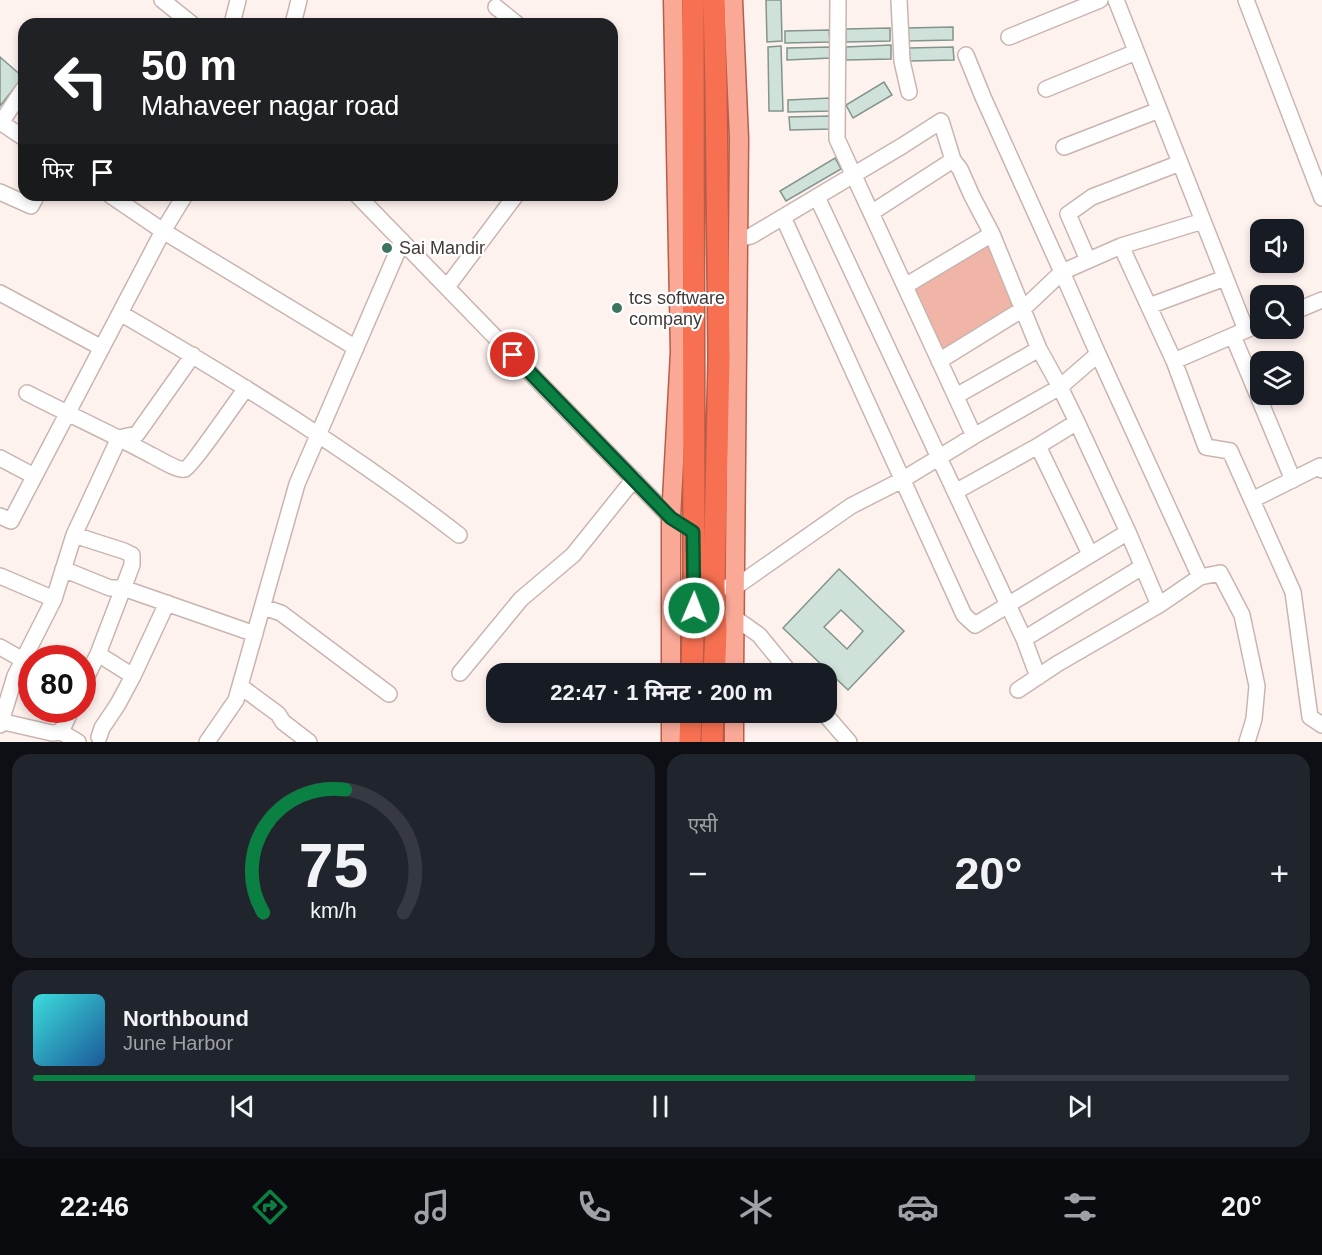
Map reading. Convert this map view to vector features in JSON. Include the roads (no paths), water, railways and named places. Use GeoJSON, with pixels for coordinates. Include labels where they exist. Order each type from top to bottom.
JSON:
{"type":"FeatureCollection","features":[{"type":"Feature","properties":{"kind":"highway"},"geometry":{"type":"LineString","coordinates":[[693,0],[693,532],[725,618],[716,663]]}},
{"type":"Feature","properties":{"kind":"highway"},"geometry":{"type":"LineString","coordinates":[[695,663],[714,587],[719,358],[714,0]]}},
{"type":"Feature","properties":{"kind":"highway"},"geometry":{"type":"LineString","coordinates":[[690,723],[690,742]]}},
{"type":"Feature","properties":{"kind":"highway"},"geometry":{"type":"LineString","coordinates":[[712,742],[713,723]]}},
{"type":"Feature","properties":{"kind":"main road"},"geometry":{"type":"LineString","coordinates":[[671,663],[671,518],[680,352],[673,0]]}},
{"type":"Feature","properties":{"kind":"main road"},"geometry":{"type":"LineString","coordinates":[[714,587],[738,239],[739,138],[733,0]]}},
{"type":"Feature","properties":{"kind":"main road"},"geometry":{"type":"LineString","coordinates":[[725,618],[732,663]]}},
{"type":"Feature","properties":{"kind":"main road"},"geometry":{"type":"LineString","coordinates":[[671,723],[671,742]]}},
{"type":"Feature","properties":{"kind":"main road"},"geometry":{"type":"LineString","coordinates":[[734,723],[734,742]]}},
{"type":"Feature","properties":{"kind":"street"},"geometry":{"type":"LineString","coordinates":[[162,0],[184,18]]}},
{"type":"Feature","properties":{"kind":"street"},"geometry":{"type":"LineString","coordinates":[[234,18],[238,0]]}},
{"type":"Feature","properties":{"kind":"street"},"geometry":{"type":"LineString","coordinates":[[294,18],[299,0]]}},
{"type":"Feature","properties":{"kind":"street"},"geometry":{"type":"LineString","coordinates":[[838,0],[837,139],[974,436]]}},
{"type":"Feature","properties":{"kind":"street"},"geometry":{"type":"LineString","coordinates":[[899,0],[902,61],[909,92]]}},
{"type":"Feature","properties":{"kind":"street"},"geometry":{"type":"LineString","coordinates":[[1009,37],[1100,0]]}},
{"type":"Feature","properties":{"kind":"street"},"geometry":{"type":"LineString","coordinates":[[1116,0],[1246,330],[1293,480]]}},
{"type":"Feature","properties":{"kind":"street"},"geometry":{"type":"LineString","coordinates":[[1246,0],[1322,198]]}},
{"type":"Feature","properties":{"kind":"street"},"geometry":{"type":"LineString","coordinates":[[496,7],[510,18]]}},
{"type":"Feature","properties":{"kind":"street"},"geometry":{"type":"LineString","coordinates":[[1046,89],[1136,52]]}},
{"type":"Feature","properties":{"kind":"street"},"geometry":{"type":"LineString","coordinates":[[966,55],[1098,354],[1200,577]]}},
{"type":"Feature","properties":{"kind":"street"},"geometry":{"type":"LineString","coordinates":[[18,97],[1,122],[18,134]]}},
{"type":"Feature","properties":{"kind":"street"},"geometry":{"type":"LineString","coordinates":[[1064,147],[1159,110]]}},
{"type":"Feature","properties":{"kind":"street"},"geometry":{"type":"LineString","coordinates":[[738,239],[751,236],[941,121],[953,160],[960,169],[992,234],[1040,349],[1128,532],[1158,605]]}},
{"type":"Feature","properties":{"kind":"street"},"geometry":{"type":"LineString","coordinates":[[871,213],[953,160]]}},
{"type":"Feature","properties":{"kind":"street"},"geometry":{"type":"LineString","coordinates":[[1088,260],[1068,214],[1092,197],[1180,163]]}},
{"type":"Feature","properties":{"kind":"street"},"geometry":{"type":"LineString","coordinates":[[0,192],[18,200]]}},
{"type":"Feature","properties":{"kind":"street"},"geometry":{"type":"LineString","coordinates":[[817,197],[1024,639],[1038,677]]}},
{"type":"Feature","properties":{"kind":"street"},"geometry":{"type":"LineString","coordinates":[[20,201],[31,206],[34,201]]}},
{"type":"Feature","properties":{"kind":"street"},"geometry":{"type":"LineString","coordinates":[[119,201],[163,231],[356,348]]}},
{"type":"Feature","properties":{"kind":"street"},"geometry":{"type":"LineString","coordinates":[[0,516],[11,521],[163,231],[181,201]]}},
{"type":"Feature","properties":{"kind":"street"},"geometry":{"type":"LineString","coordinates":[[363,201],[671,518],[693,532]]}},
{"type":"Feature","properties":{"kind":"street"},"geometry":{"type":"LineString","coordinates":[[447,287],[512,201]]}},
{"type":"Feature","properties":{"kind":"street"},"geometry":{"type":"LineString","coordinates":[[783,217],[964,615],[975,625],[1128,532]]}},
{"type":"Feature","properties":{"kind":"street"},"geometry":{"type":"LineString","coordinates":[[939,360],[1023,309],[1062,272],[1121,246],[1203,221]]}},
{"type":"Feature","properties":{"kind":"street"},"geometry":{"type":"LineString","coordinates":[[905,286],[992,234]]}},
{"type":"Feature","properties":{"kind":"street"},"geometry":{"type":"LineString","coordinates":[[207,742],[236,700],[297,484],[402,241]]}},
{"type":"Feature","properties":{"kind":"street"},"geometry":{"type":"LineString","coordinates":[[1121,246],[1174,361],[1206,447],[1230,451],[1293,592],[1315,706],[1310,717],[1322,725]]}},
{"type":"Feature","properties":{"kind":"street"},"geometry":{"type":"LineString","coordinates":[[1149,306],[1225,278]]}},
{"type":"Feature","properties":{"kind":"street"},"geometry":{"type":"LineString","coordinates":[[0,293],[102,348]]}},
{"type":"Feature","properties":{"kind":"street"},"geometry":{"type":"LineString","coordinates":[[1304,307],[1322,300]]}},
{"type":"Feature","properties":{"kind":"street"},"geometry":{"type":"LineString","coordinates":[[120,313],[193,355],[319,434],[421,505],[459,535]]}},
{"type":"Feature","properties":{"kind":"street"},"geometry":{"type":"LineString","coordinates":[[1174,361],[1246,330]]}},
{"type":"Feature","properties":{"kind":"street"},"geometry":{"type":"LineString","coordinates":[[956,396],[1040,349]]}},
{"type":"Feature","properties":{"kind":"street"},"geometry":{"type":"LineString","coordinates":[[714,587],[1060,387],[1098,354]]}},
{"type":"Feature","properties":{"kind":"street"},"geometry":{"type":"LineString","coordinates":[[119,438],[137,435],[193,355]]}},
{"type":"Feature","properties":{"kind":"street"},"geometry":{"type":"LineString","coordinates":[[27,393],[172,466],[186,469],[246,388]]}},
{"type":"Feature","properties":{"kind":"street"},"geometry":{"type":"LineString","coordinates":[[955,492],[1077,422]]}},
{"type":"Feature","properties":{"kind":"street"},"geometry":{"type":"LineString","coordinates":[[31,645],[54,599],[74,535],[119,438]]}},
{"type":"Feature","properties":{"kind":"street"},"geometry":{"type":"LineString","coordinates":[[1038,446],[1090,555]]}},
{"type":"Feature","properties":{"kind":"street"},"geometry":{"type":"LineString","coordinates":[[0,458],[34,476]]}},
{"type":"Feature","properties":{"kind":"street"},"geometry":{"type":"LineString","coordinates":[[1252,500],[1321,467]]}},
{"type":"Feature","properties":{"kind":"street"},"geometry":{"type":"LineString","coordinates":[[460,673],[521,599],[573,555],[634,479]]}},
{"type":"Feature","properties":{"kind":"street"},"geometry":{"type":"LineString","coordinates":[[74,535],[132,555],[132,565],[96,658]]}},
{"type":"Feature","properties":{"kind":"street"},"geometry":{"type":"LineString","coordinates":[[1024,639],[1142,567]]}},
{"type":"Feature","properties":{"kind":"street"},"geometry":{"type":"LineString","coordinates":[[63,569],[110,588],[123,588],[255,634]]}},
{"type":"Feature","properties":{"kind":"street"},"geometry":{"type":"LineString","coordinates":[[1018,690],[1200,577],[1220,573],[1242,615],[1257,686],[1254,719],[1247,742]]}},
{"type":"Feature","properties":{"kind":"street"},"geometry":{"type":"LineString","coordinates":[[0,576],[54,599]]}},
{"type":"Feature","properties":{"kind":"street"},"geometry":{"type":"LineString","coordinates":[[96,740],[133,676],[167,603]]}},
{"type":"Feature","properties":{"kind":"street"},"geometry":{"type":"LineString","coordinates":[[263,607],[281,613],[389,694]]}},
{"type":"Feature","properties":{"kind":"street"},"geometry":{"type":"LineString","coordinates":[[725,618],[759,635],[782,663]]}},
{"type":"Feature","properties":{"kind":"street"},"geometry":{"type":"LineString","coordinates":[[0,647],[18,657]]}},
{"type":"Feature","properties":{"kind":"street"},"geometry":{"type":"LineString","coordinates":[[98,654],[133,676]]}},
{"type":"Feature","properties":{"kind":"street"},"geometry":{"type":"LineString","coordinates":[[18,670],[0,722],[52,733],[60,732],[78,742]]}},
{"type":"Feature","properties":{"kind":"street"},"geometry":{"type":"LineString","coordinates":[[240,686],[278,714],[283,722],[309,742]]}},
{"type":"Feature","properties":{"kind":"street"},"geometry":{"type":"LineString","coordinates":[[60,732],[64,723]]}},
{"type":"Feature","properties":{"kind":"street"},"geometry":{"type":"LineString","coordinates":[[833,723],[849,742]]}},
{"type":"Feature","properties":{"kind":"place","name":"Sai Mandir"},"geometry":{"type":"Point","coordinates":[387,248]}},
{"type":"Feature","properties":{"kind":"place","name":"tcs software company"},"geometry":{"type":"Point","coordinates":[617,308]}}]}
